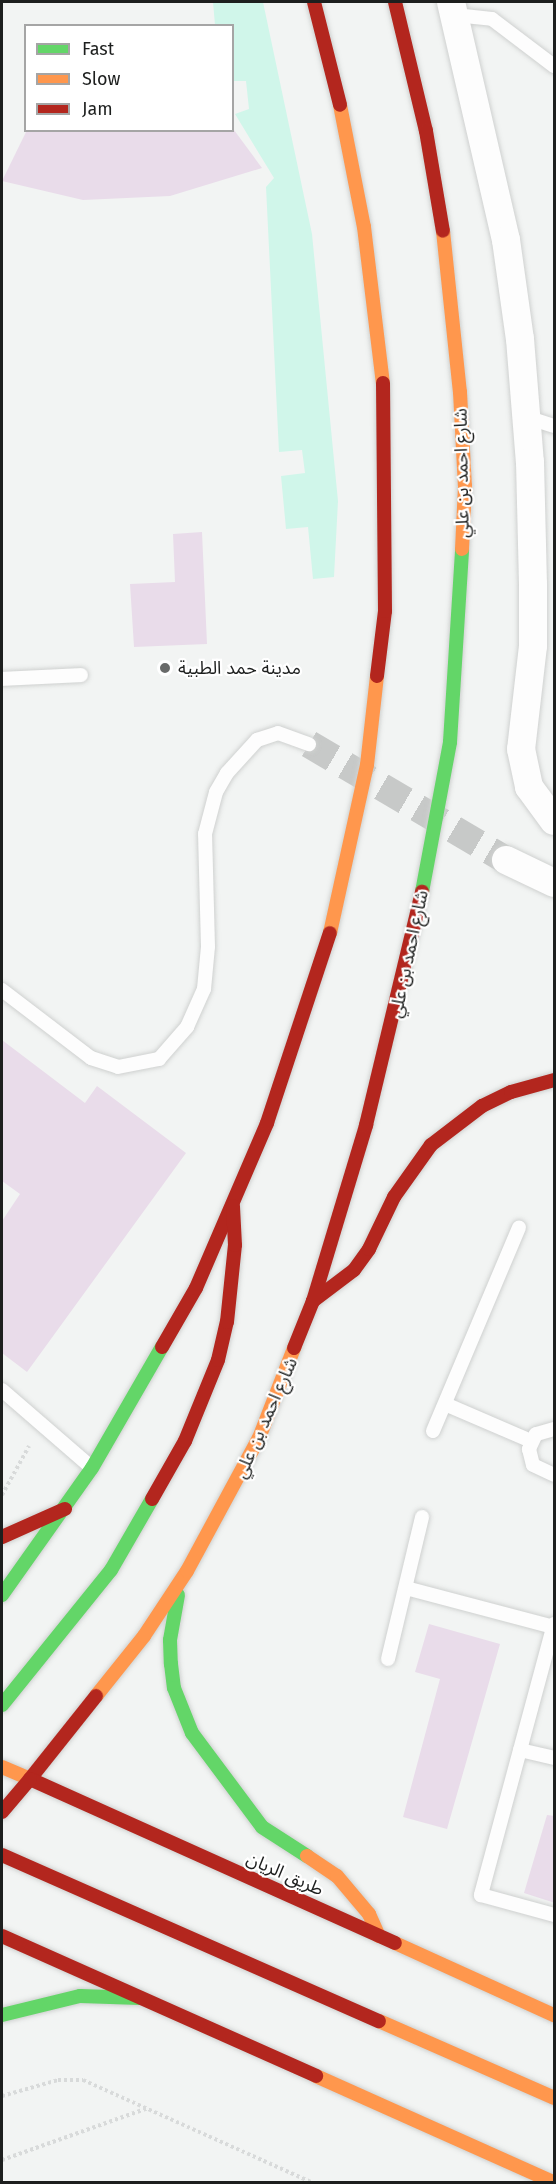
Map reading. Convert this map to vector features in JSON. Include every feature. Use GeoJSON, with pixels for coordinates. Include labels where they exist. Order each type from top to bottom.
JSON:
{"type":"FeatureCollection","features":[{"type":"Feature","properties":{"kind":"main road"},"geometry":{"type":"LineString","coordinates":[[2,1595],[65,1509],[153,1368],[233,1206],[297,1037],[340,891],[367,765],[385,611],[388,490],[377,314],[350,148],[314,2]]}},
{"type":"Feature","properties":{"kind":"main road","name":"شارع احمد بن علي"},"geometry":{"type":"LineString","coordinates":[[2,1812],[144,1636],[187,1571],[259,1438],[313,1301],[388,1047],[420,910],[450,742],[464,579],[464,474],[452,298],[426,131],[395,2]]}},
{"type":"Feature","properties":{"kind":"main road"},"geometry":{"type":"LineString","coordinates":[[313,1301],[354,1270],[369,1249],[394,1197],[431,1145],[482,1106],[511,1092],[555,1080]]}},
{"type":"Feature","properties":{"kind":"main road"},"geometry":{"type":"LineString","coordinates":[[2,1705],[51,1649],[111,1570],[185,1441],[218,1360],[227,1322],[235,1245],[233,1206]]}},
{"type":"Feature","properties":{"kind":"main road"},"geometry":{"type":"LineString","coordinates":[[2,1537],[65,1509]]}},
{"type":"Feature","properties":{"kind":"main road"},"geometry":{"type":"LineString","coordinates":[[187,1571],[172,1617],[170,1640],[174,1688],[192,1732],[262,1827],[337,1876],[369,1914],[379,1936]]}},
{"type":"Feature","properties":{"kind":"main road","name":"طريق الريان"},"geometry":{"type":"LineString","coordinates":[[2,1767],[555,2015]]}},
{"type":"Feature","properties":{"kind":"main road"},"geometry":{"type":"LineString","coordinates":[[2,1793],[30,1779]]}},
{"type":"Feature","properties":{"kind":"main road"},"geometry":{"type":"LineString","coordinates":[[2,1855],[555,2098]]}},
{"type":"Feature","properties":{"kind":"main road"},"geometry":{"type":"LineString","coordinates":[[2,1936],[551,2182]]}},
{"type":"Feature","properties":{"kind":"main road"},"geometry":{"type":"LineString","coordinates":[[2,2014],[50,2000],[80,1996],[140,1998]]}},
{"type":"Feature","properties":{"kind":"street"},"geometry":{"type":"LineString","coordinates":[[453,8],[506,240],[526,417],[532,513],[532,646],[521,749],[529,787],[555,821]]}},
{"type":"Feature","properties":{"kind":"street"},"geometry":{"type":"LineString","coordinates":[[506,860],[555,883]]}},
{"type":"Feature","properties":{"kind":"lane"},"geometry":{"type":"LineString","coordinates":[[453,8],[492,19],[555,66]]}},
{"type":"Feature","properties":{"kind":"lane"},"geometry":{"type":"LineString","coordinates":[[526,417],[555,426]]}},
{"type":"Feature","properties":{"kind":"lane"},"geometry":{"type":"LineString","coordinates":[[2,679],[81,675]]}},
{"type":"Feature","properties":{"kind":"lane"},"geometry":{"type":"LineString","coordinates":[[2,990],[79,1050],[104,1063],[132,1066],[159,1059],[187,1028],[204,989],[208,947],[205,834],[216,792],[227,773],[257,740],[278,733],[309,744]]}},
{"type":"Feature","properties":{"kind":"lane"},"geometry":{"type":"LineString","coordinates":[[433,1431],[519,1227]]}},
{"type":"Feature","properties":{"kind":"lane"},"geometry":{"type":"LineString","coordinates":[[2,1390],[92,1468]]}},
{"type":"Feature","properties":{"kind":"lane"},"geometry":{"type":"LineString","coordinates":[[444,1404],[531,1441]]}},
{"type":"Feature","properties":{"kind":"lane"},"geometry":{"type":"LineString","coordinates":[[531,1441],[543,1430],[555,1429]]}},
{"type":"Feature","properties":{"kind":"lane"},"geometry":{"type":"LineString","coordinates":[[531,1441],[533,1465],[555,1475]]}},
{"type":"Feature","properties":{"kind":"lane"},"geometry":{"type":"LineString","coordinates":[[388,1659],[422,1517]]}},
{"type":"Feature","properties":{"kind":"lane"},"geometry":{"type":"LineString","coordinates":[[406,1588],[554,1625],[481,1895],[555,1915]]}},
{"type":"Feature","properties":{"kind":"lane"},"geometry":{"type":"LineString","coordinates":[[520,1750],[555,1758]]}},
{"type":"Feature","properties":{"kind":"path"},"geometry":{"type":"LineString","coordinates":[[2,1495],[41,1424]]}},
{"type":"Feature","properties":{"kind":"path"},"geometry":{"type":"LineString","coordinates":[[2,2096],[58,2080],[83,2080],[311,2182]]}},
{"type":"Feature","properties":{"kind":"path"},"geometry":{"type":"LineString","coordinates":[[2,2160],[148,2108]]}},
{"type":"Feature","properties":{"kind":"green space"},"geometry":{"type":"Polygon","coordinates":[[[213,2],[263,2],[312,234],[338,501],[334,577],[313,579],[308,527],[286,529],[281,476],[305,473],[302,450],[279,452],[266,187],[274,178],[235,114],[249,109],[246,81],[234,81],[234,24],[215,24],[213,2]]]}},
{"type":"Feature","properties":{"kind":"building"},"geometry":{"type":"Polygon","coordinates":[[[234,130],[262,168],[170,196],[83,200],[2,181],[26,132],[234,132],[234,130]]]}},
{"type":"Feature","properties":{"kind":"building"},"geometry":{"type":"Polygon","coordinates":[[[202,532],[207,644],[134,647],[130,584],[175,582],[173,534],[202,532]]]}},
{"type":"Feature","properties":{"kind":"building"},"geometry":{"type":"Polygon","coordinates":[[[2,1040],[85,1103],[97,1086],[186,1153],[27,1372],[2,1353],[2,1221],[20,1194],[2,1181],[2,1040]]]}},
{"type":"Feature","properties":{"kind":"building"},"geometry":{"type":"Polygon","coordinates":[[[429,1624],[500,1644],[447,1829],[403,1817],[440,1679],[415,1672],[429,1624]]]}},
{"type":"Feature","properties":{"kind":"building"},"geometry":{"type":"Polygon","coordinates":[[[547,1815],[555,1816],[555,1903],[524,1893],[547,1815]]]}},
{"type":"Feature","properties":{"kind":"tunnel"},"geometry":{"type":"LineString","coordinates":[[309,744],[506,860]]}},
{"type":"Feature","properties":{"kind":"traffic: fast"},"geometry":{"type":"LineString","coordinates":[[422,892],[450,742],[462,549]]}},
{"type":"Feature","properties":{"kind":"traffic: fast"},"geometry":{"type":"LineString","coordinates":[[2,1595],[92,1468],[162,1347]]}},
{"type":"Feature","properties":{"kind":"traffic: fast"},"geometry":{"type":"LineString","coordinates":[[2,1705],[111,1570],[152,1499]]}},
{"type":"Feature","properties":{"kind":"traffic: fast"},"geometry":{"type":"LineString","coordinates":[[178,1595],[170,1640],[171,1664],[174,1688],[192,1733],[262,1827],[307,1856]]}},
{"type":"Feature","properties":{"kind":"traffic: fast"},"geometry":{"type":"LineString","coordinates":[[2,2015],[80,1996],[140,1998]]}},
{"type":"Feature","properties":{"kind":"traffic: slow"},"geometry":{"type":"LineString","coordinates":[[340,105],[364,227],[383,383]]}},
{"type":"Feature","properties":{"kind":"traffic: slow"},"geometry":{"type":"LineString","coordinates":[[443,231],[460,392],[465,486],[462,549]]}},
{"type":"Feature","properties":{"kind":"traffic: slow"},"geometry":{"type":"LineString","coordinates":[[330,933],[367,765],[377,676]]}},
{"type":"Feature","properties":{"kind":"traffic: slow"},"geometry":{"type":"LineString","coordinates":[[96,1696],[144,1636],[187,1571],[259,1438],[294,1348]]}},
{"type":"Feature","properties":{"kind":"traffic: slow"},"geometry":{"type":"LineString","coordinates":[[2,1767],[30,1779]]}},
{"type":"Feature","properties":{"kind":"traffic: slow"},"geometry":{"type":"LineString","coordinates":[[307,1856],[337,1876],[369,1914],[379,1936]]}},
{"type":"Feature","properties":{"kind":"traffic: slow"},"geometry":{"type":"LineString","coordinates":[[395,1943],[554,2015]]}},
{"type":"Feature","properties":{"kind":"traffic: slow"},"geometry":{"type":"LineString","coordinates":[[379,2021],[554,2098]]}},
{"type":"Feature","properties":{"kind":"traffic: slow"},"geometry":{"type":"LineString","coordinates":[[316,2076],[553,2182]]}},
{"type":"Feature","properties":{"kind":"traffic: jam"},"geometry":{"type":"LineString","coordinates":[[314,2],[340,105]]}},
{"type":"Feature","properties":{"kind":"traffic: jam"},"geometry":{"type":"LineString","coordinates":[[395,2],[426,131],[443,231]]}},
{"type":"Feature","properties":{"kind":"traffic: jam"},"geometry":{"type":"LineString","coordinates":[[377,676],[385,611],[383,383]]}},
{"type":"Feature","properties":{"kind":"traffic: jam"},"geometry":{"type":"LineString","coordinates":[[294,1348],[313,1301],[366,1125],[422,892]]}},
{"type":"Feature","properties":{"kind":"traffic: jam"},"geometry":{"type":"LineString","coordinates":[[162,1347],[196,1288],[267,1123],[330,933]]}},
{"type":"Feature","properties":{"kind":"traffic: jam"},"geometry":{"type":"LineString","coordinates":[[313,1301],[354,1270],[369,1249],[394,1197],[431,1145],[482,1106],[511,1092],[554,1080]]}},
{"type":"Feature","properties":{"kind":"traffic: jam"},"geometry":{"type":"LineString","coordinates":[[152,1499],[185,1441],[218,1360],[227,1322],[235,1245],[233,1206]]}},
{"type":"Feature","properties":{"kind":"traffic: jam"},"geometry":{"type":"LineString","coordinates":[[2,1537],[65,1509]]}},
{"type":"Feature","properties":{"kind":"traffic: jam"},"geometry":{"type":"LineString","coordinates":[[96,1696],[30,1779],[395,1943]]}},
{"type":"Feature","properties":{"kind":"traffic: jam"},"geometry":{"type":"LineString","coordinates":[[2,1812],[30,1779]]}},
{"type":"Feature","properties":{"kind":"traffic: jam"},"geometry":{"type":"LineString","coordinates":[[2,1855],[379,2021]]}},
{"type":"Feature","properties":{"kind":"traffic: jam"},"geometry":{"type":"LineString","coordinates":[[2,1936],[316,2076]]}},
{"type":"Feature","properties":{"kind":"place","name":"مدينة حمد الطبية"},"geometry":{"type":"Point","coordinates":[165,668]}}]}
